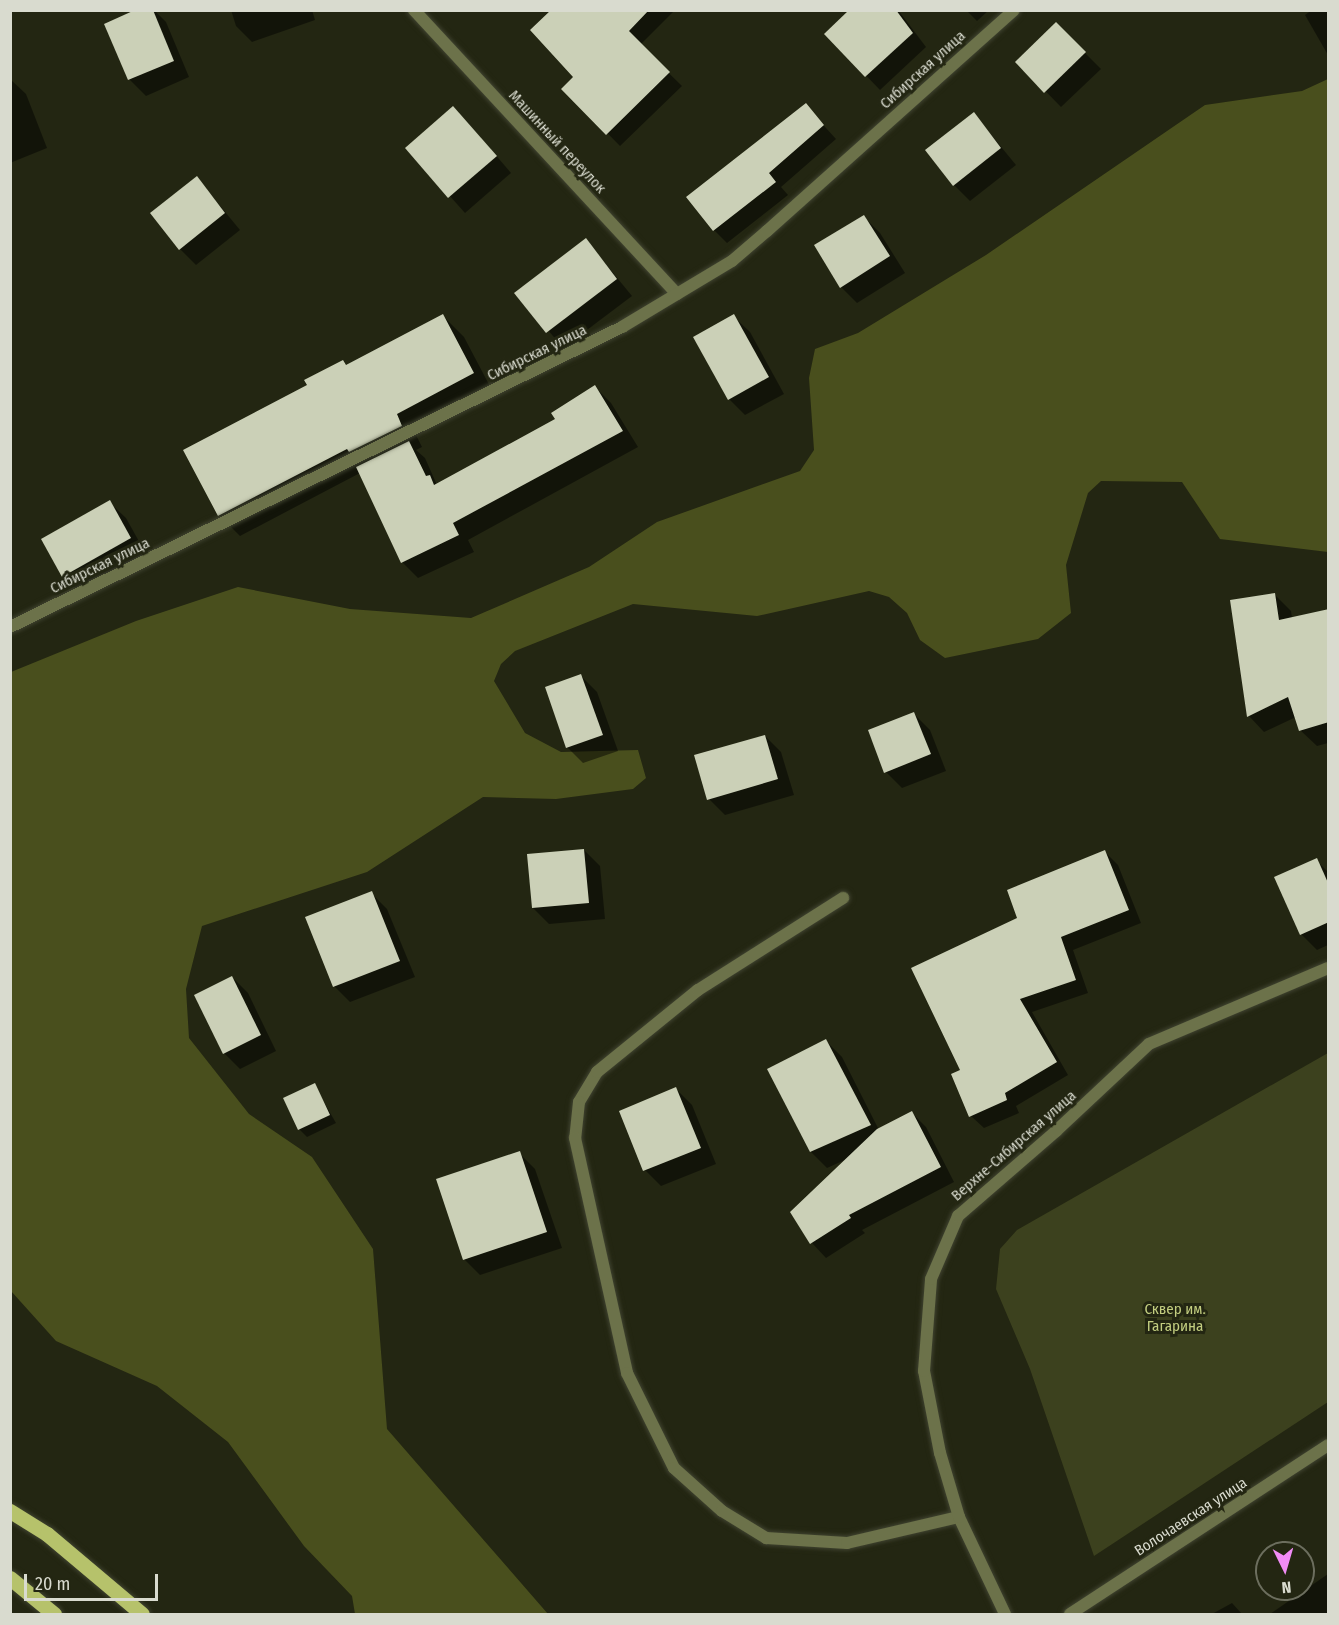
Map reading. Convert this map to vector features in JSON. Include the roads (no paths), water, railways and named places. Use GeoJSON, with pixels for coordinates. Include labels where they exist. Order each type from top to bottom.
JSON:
{"type":"FeatureCollection","features":[{"type":"Feature","properties":{"kind":"main road"},"geometry":{"type":"LineString","coordinates":[[10,1511],[47,1534],[142,1614]]}},
{"type":"Feature","properties":{"kind":"main road"},"geometry":{"type":"LineString","coordinates":[[10,1578],[54,1614]]}},
{"type":"Feature","properties":{"kind":"street","name":"Машинный переулок"},"geometry":{"type":"LineString","coordinates":[[414,10],[677,294]]}},
{"type":"Feature","properties":{"kind":"street","name":"Сибирская улица"},"geometry":{"type":"LineString","coordinates":[[10,627],[622,327],[732,261],[1014,10]]}},
{"type":"Feature","properties":{"kind":"street"},"geometry":{"type":"LineString","coordinates":[[843,898],[698,990],[597,1072],[579,1102],[575,1138],[627,1373],[674,1468],[722,1511],[766,1538],[847,1543],[959,1517]]}},
{"type":"Feature","properties":{"kind":"street","name":"Верхне-Сибирская улица"},"geometry":{"type":"LineString","coordinates":[[1005,1614],[959,1517],[940,1453],[924,1371],[931,1279],[958,1216],[1149,1044],[1329,968]]}},
{"type":"Feature","properties":{"kind":"street","name":"Волочаевская улица"},"geometry":{"type":"LineString","coordinates":[[1070,1614],[1329,1445]]}},
{"type":"Feature","properties":{"kind":"park label","name":"Сквер им. Гагарина"},"geometry":{"type":"Point","coordinates":[1175,1318]}}]}
